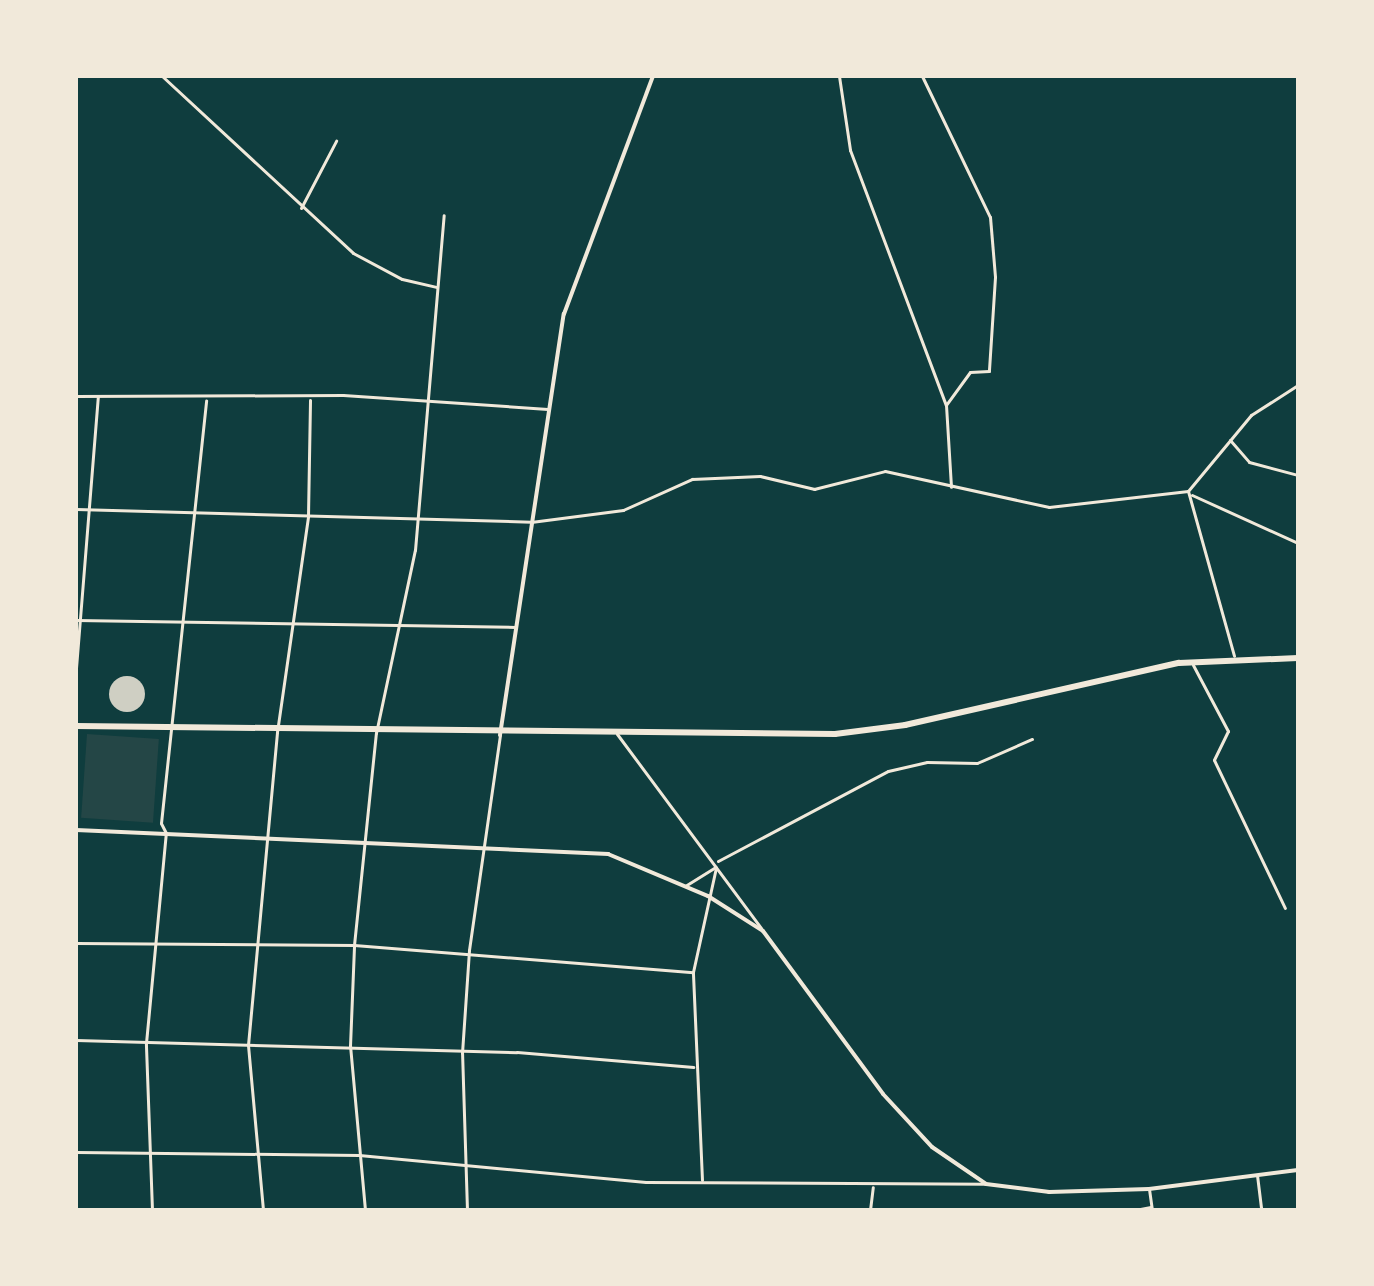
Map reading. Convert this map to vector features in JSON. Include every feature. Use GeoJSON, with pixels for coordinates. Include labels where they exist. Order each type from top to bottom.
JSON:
{"type":"FeatureCollection","features":[{"type":"Feature","properties":{"kind":"highway"},"geometry":{"type":"LineString","coordinates":[[76,726],[500,735],[835,734],[905,725],[1191,662],[1234,656],[1298,658]]}},
{"type":"Feature","properties":{"kind":"street"},"geometry":{"type":"LineString","coordinates":[[162,76],[301,208],[376,267],[437,287]]}},
{"type":"Feature","properties":{"kind":"street"},"geometry":{"type":"LineString","coordinates":[[467,1210],[462,1053],[479,845],[500,735],[548,409],[564,314],[653,76]]}},
{"type":"Feature","properties":{"kind":"street"},"geometry":{"type":"LineString","coordinates":[[839,76],[850,150],[946,405],[951,487]]}},
{"type":"Feature","properties":{"kind":"street"},"geometry":{"type":"LineString","coordinates":[[922,76],[990,217],[995,277],[989,371],[970,372],[946,405]]}},
{"type":"Feature","properties":{"kind":"street"},"geometry":{"type":"LineString","coordinates":[[301,208],[336,141]]}},
{"type":"Feature","properties":{"kind":"street"},"geometry":{"type":"LineString","coordinates":[[365,1210],[350,1046],[354,945],[376,733],[402,624],[431,405],[444,215]]}},
{"type":"Feature","properties":{"kind":"street"},"geometry":{"type":"LineString","coordinates":[[1189,493],[1251,415],[1298,385]]}},
{"type":"Feature","properties":{"kind":"street"},"geometry":{"type":"LineString","coordinates":[[76,396],[310,400],[375,396],[431,405],[548,409]]}},
{"type":"Feature","properties":{"kind":"street"},"geometry":{"type":"LineString","coordinates":[[76,668],[98,397]]}},
{"type":"Feature","properties":{"kind":"street"},"geometry":{"type":"LineString","coordinates":[[152,1210],[146,1043],[166,833],[168,728],[206,400]]}},
{"type":"Feature","properties":{"kind":"street"},"geometry":{"type":"LineString","coordinates":[[263,1210],[248,1045],[265,837],[308,516],[310,400]]}},
{"type":"Feature","properties":{"kind":"street"},"geometry":{"type":"LineString","coordinates":[[1230,440],[1249,462],[1298,475]]}},
{"type":"Feature","properties":{"kind":"street"},"geometry":{"type":"LineString","coordinates":[[76,509],[417,516],[531,522],[623,510],[692,479],[760,476],[814,489],[885,471],[1049,507],[1189,493],[1298,543]]}},
{"type":"Feature","properties":{"kind":"street"},"geometry":{"type":"LineString","coordinates":[[1189,493],[1234,656]]}},
{"type":"Feature","properties":{"kind":"street"},"geometry":{"type":"LineString","coordinates":[[78,620],[183,617],[515,627]]}},
{"type":"Feature","properties":{"kind":"street"},"geometry":{"type":"LineString","coordinates":[[1191,662],[1228,731],[1214,760],[1285,908]]}},
{"type":"Feature","properties":{"kind":"street"},"geometry":{"type":"LineString","coordinates":[[617,733],[718,861]]}},
{"type":"Feature","properties":{"kind":"street"},"geometry":{"type":"LineString","coordinates":[[702,1180],[693,1067],[693,972],[718,861],[888,771],[927,762],[977,763],[1032,739]]}},
{"type":"Feature","properties":{"kind":"street"},"geometry":{"type":"LineString","coordinates":[[76,830],[479,845],[608,854],[708,896],[763,931]]}},
{"type":"Feature","properties":{"kind":"street"},"geometry":{"type":"LineString","coordinates":[[685,887],[716,867]]}},
{"type":"Feature","properties":{"kind":"street"},"geometry":{"type":"LineString","coordinates":[[716,867],[883,1094],[932,1147],[986,1184]]}},
{"type":"Feature","properties":{"kind":"street"},"geometry":{"type":"LineString","coordinates":[[76,943],[157,940],[469,950],[693,972]]}},
{"type":"Feature","properties":{"kind":"street"},"geometry":{"type":"LineString","coordinates":[[76,1040],[350,1046],[693,1067]]}},
{"type":"Feature","properties":{"kind":"street"},"geometry":{"type":"LineString","coordinates":[[76,1152],[148,1150],[359,1155],[467,1162],[646,1182],[702,1180],[873,1187],[986,1184],[1049,1192],[1149,1189],[1298,1170]]}},
{"type":"Feature","properties":{"kind":"street"},"geometry":{"type":"LineString","coordinates":[[1257,1175],[1261,1210]]}},
{"type":"Feature","properties":{"kind":"street"},"geometry":{"type":"LineString","coordinates":[[870,1210],[873,1187]]}},
{"type":"Feature","properties":{"kind":"street"},"geometry":{"type":"LineString","coordinates":[[1135,1210],[1152,1209],[1149,1189]]}},
{"type":"Feature","properties":{"kind":"shaded area"},"geometry":{"type":"Polygon","coordinates":[[[87,734],[159,739],[153,823],[81,818],[87,734]]]}},
{"type":"Feature","properties":{"kind":"building"},"geometry":{"type":"Polygon","coordinates":[[[127,676],[140,681],[145,694],[140,707],[127,712],[114,707],[109,694],[114,681],[127,676]]]}}]}
